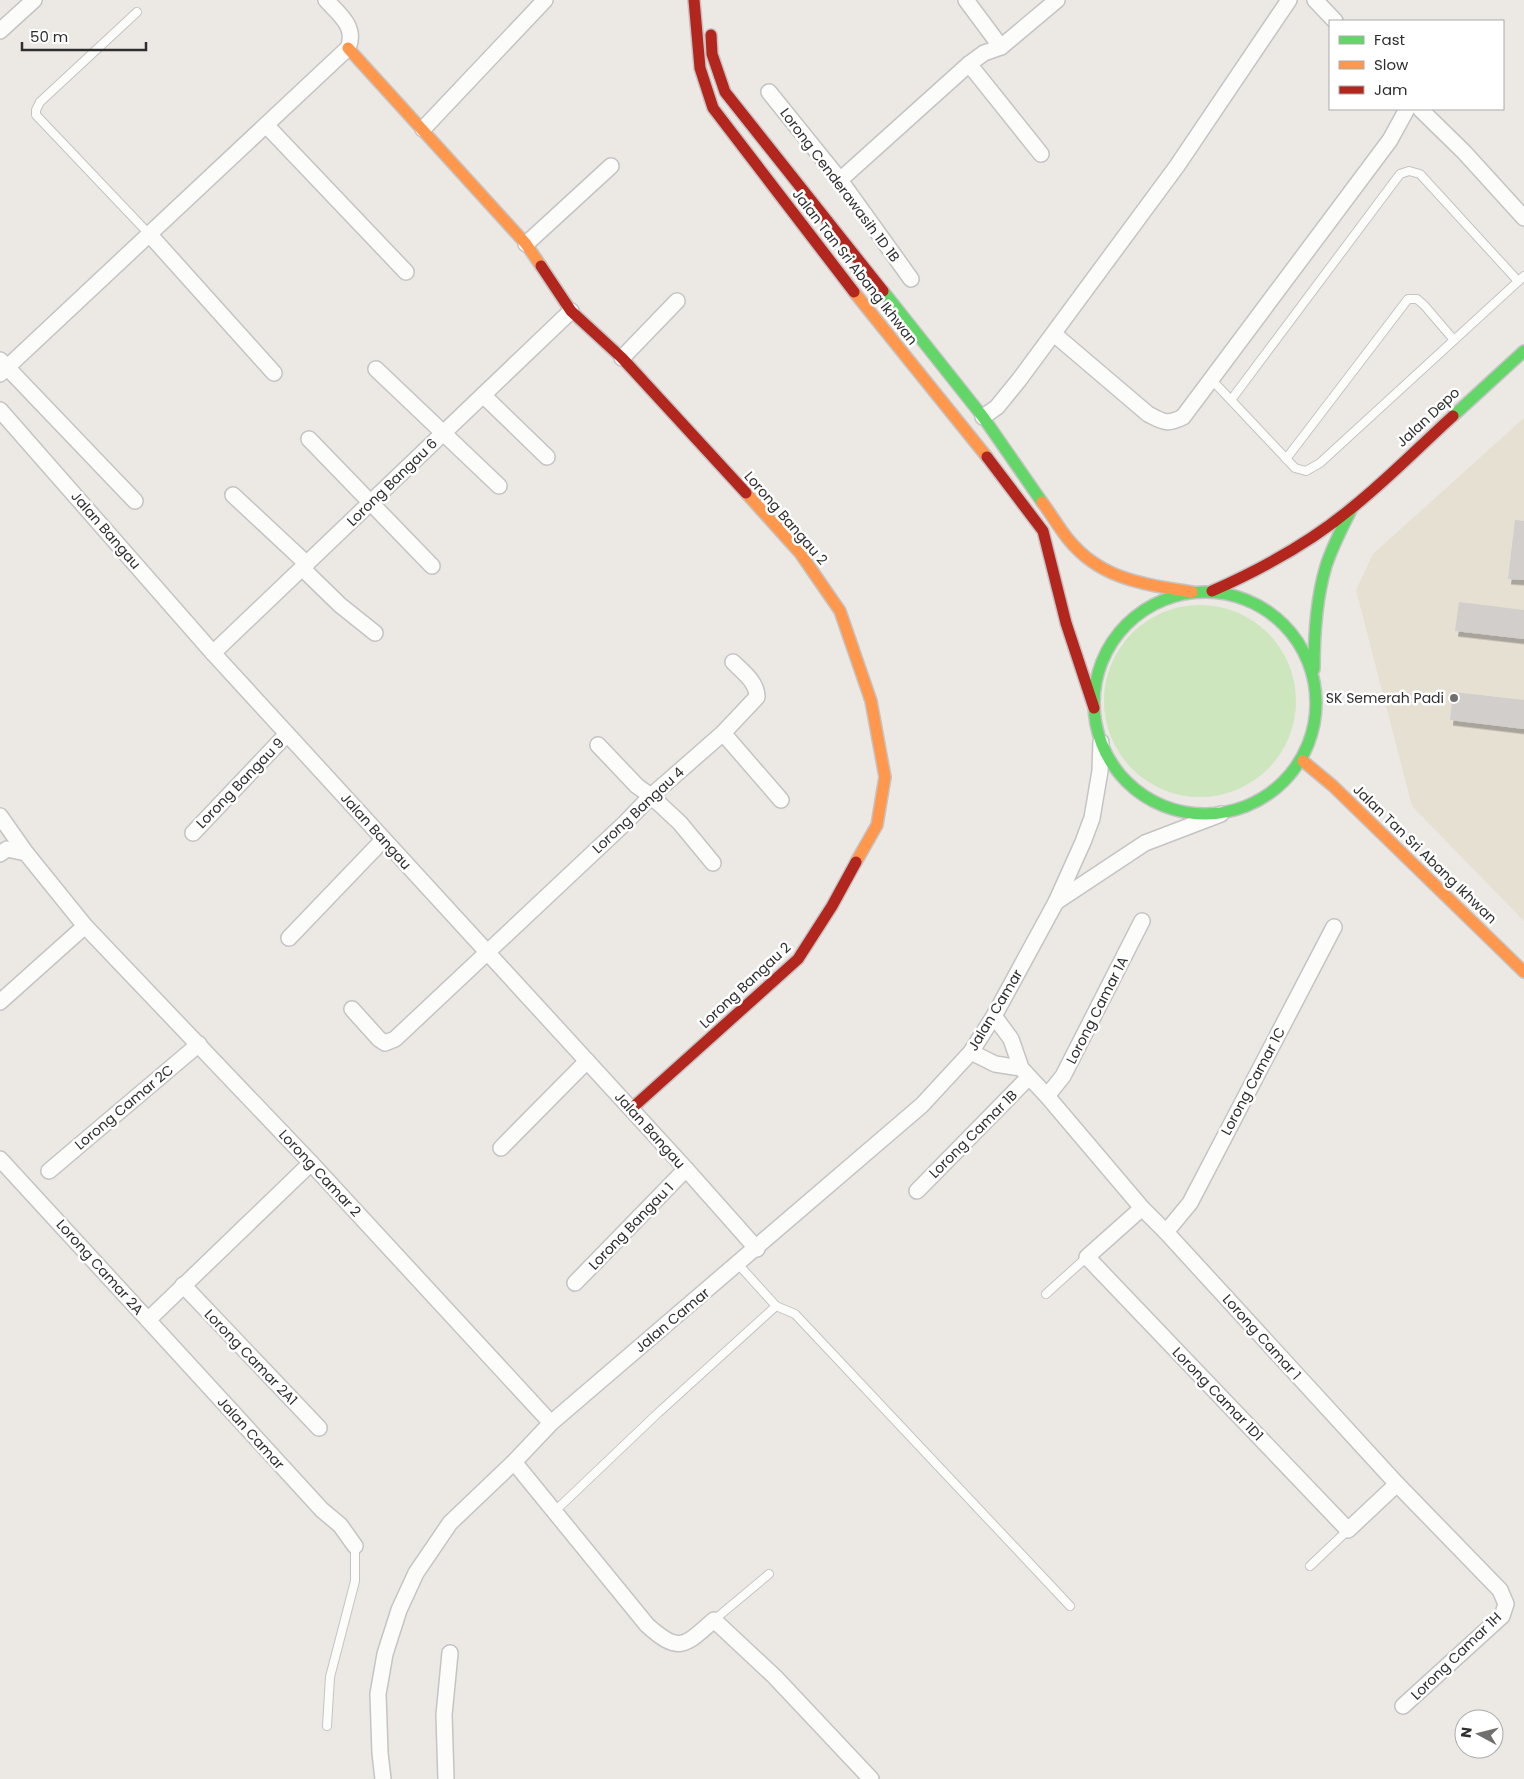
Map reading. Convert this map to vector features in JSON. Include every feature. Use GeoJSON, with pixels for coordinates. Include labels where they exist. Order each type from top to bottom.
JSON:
{"type":"FeatureCollection","features":[{"type":"Feature","properties":{"kind":"street"},"geometry":{"type":"LineString","coordinates":[[135,501],[2,367],[150,235],[348,48],[352,39],[348,26],[326,0]]}},
{"type":"Feature","properties":{"kind":"street"},"geometry":{"type":"LineString","coordinates":[[423,129],[546,0]]}},
{"type":"Feature","properties":{"kind":"street","name":"Jalan Tan Sri Abang Ikhwan"},"geometry":{"type":"LineString","coordinates":[[694,0],[700,68],[713,108],[850,288],[967,431],[1043,530],[1066,623],[1094,708]]}},
{"type":"Feature","properties":{"kind":"street"},"geometry":{"type":"LineString","coordinates":[[966,0],[1001,47]]}},
{"type":"Feature","properties":{"kind":"street"},"geometry":{"type":"LineString","coordinates":[[840,180],[969,64],[984,53],[1001,47],[1057,0]]}},
{"type":"Feature","properties":{"kind":"street"},"geometry":{"type":"LineString","coordinates":[[983,417],[997,407],[1054,334],[1177,166],[1289,0]]}},
{"type":"Feature","properties":{"kind":"street"},"geometry":{"type":"LineString","coordinates":[[1315,0],[1334,20]]}},
{"type":"Feature","properties":{"kind":"street"},"geometry":{"type":"LineString","coordinates":[[0,31],[30,1]]}},
{"type":"Feature","properties":{"kind":"street","name":"Jalan Tan Sri Abang Ikhwan"},"geometry":{"type":"LineString","coordinates":[[710,27],[712,54],[724,92],[983,417],[1068,539],[1100,568],[1127,579],[1192,592]]}},
{"type":"Feature","properties":{"kind":"street","name":"Lorong Bangau 2"},"geometry":{"type":"LineString","coordinates":[[348,48],[526,244],[571,311],[622,358],[800,553],[840,611],[871,701],[885,777],[877,825],[832,906],[798,959],[631,1109]]}},
{"type":"Feature","properties":{"kind":"street"},"geometry":{"type":"LineString","coordinates":[[969,64],[1041,154]]}},
{"type":"Feature","properties":{"kind":"street","name":"Lorong Cenderawasih 1D 1B"},"geometry":{"type":"LineString","coordinates":[[769,92],[840,180],[911,280]]}},
{"type":"Feature","properties":{"kind":"street"},"geometry":{"type":"LineString","coordinates":[[1054,334],[1148,414],[1163,422],[1173,422],[1183,416],[1390,140],[1406,110]]}},
{"type":"Feature","properties":{"kind":"street"},"geometry":{"type":"LineString","coordinates":[[1421,110],[1464,152],[1524,218]]}},
{"type":"Feature","properties":{"kind":"street"},"geometry":{"type":"LineString","coordinates":[[266,125],[406,272]]}},
{"type":"Feature","properties":{"kind":"street"},"geometry":{"type":"LineString","coordinates":[[526,244],[610,166]]}},
{"type":"Feature","properties":{"kind":"street"},"geometry":{"type":"LineString","coordinates":[[150,235],[274,373]]}},
{"type":"Feature","properties":{"kind":"street"},"geometry":{"type":"LineString","coordinates":[[622,358],[677,301]]}},
{"type":"Feature","properties":{"kind":"street","name":"Lorong Bangau 6"},"geometry":{"type":"LineString","coordinates":[[213,653],[571,311]]}},
{"type":"Feature","properties":{"kind":"street","name":"Jalan Depo"},"geometry":{"type":"LineString","coordinates":[[1353,507],[1524,351]]}},
{"type":"Feature","properties":{"kind":"street"},"geometry":{"type":"LineString","coordinates":[[376,369],[499,486]]}},
{"type":"Feature","properties":{"kind":"street"},"geometry":{"type":"LineString","coordinates":[[483,395],[547,456]]}},
{"type":"Feature","properties":{"kind":"street","name":"Jalan Bangau"},"geometry":{"type":"LineString","coordinates":[[0,410],[213,653],[757,1249]]}},
{"type":"Feature","properties":{"kind":"street"},"geometry":{"type":"LineString","coordinates":[[309,439],[432,566]]}},
{"type":"Feature","properties":{"kind":"street"},"geometry":{"type":"LineString","coordinates":[[233,495],[340,605],[375,633]]}},
{"type":"Feature","properties":{"kind":"street"},"geometry":{"type":"LineString","coordinates":[[1212,592],[1246,576],[1294,549],[1353,507]]}},
{"type":"Feature","properties":{"kind":"street"},"geometry":{"type":"LineString","coordinates":[[1314,672],[1296,639],[1276,617],[1258,605],[1244,598],[1212,592],[1192,592],[1174,596],[1157,602],[1141,611],[1121,631],[1104,656],[1097,675],[1094,692],[1096,726],[1108,758],[1118,773],[1129,785],[1154,803],[1187,814],[1221,814],[1252,804],[1268,795],[1282,783],[1302,760],[1315,720],[1314,634],[1318,603],[1324,573],[1333,548],[1353,507]]}},
{"type":"Feature","properties":{"kind":"street","name":"Lorong Bangau 4"},"geometry":{"type":"LineString","coordinates":[[352,1008],[379,1039],[385,1042],[395,1039],[625,823],[651,796],[723,733],[756,697],[756,690],[753,684],[733,662]]}},
{"type":"Feature","properties":{"kind":"street"},"geometry":{"type":"LineString","coordinates":[[723,733],[781,800]]}},
{"type":"Feature","properties":{"kind":"street","name":"Lorong Bangau 9"},"geometry":{"type":"LineString","coordinates":[[193,833],[287,734]]}},
{"type":"Feature","properties":{"kind":"street","name":"Jalan Camar"},"geometry":{"type":"LineString","coordinates":[[383,1779],[378,1694],[385,1654],[398,1610],[416,1573],[450,1523],[514,1462],[551,1423],[757,1249],[922,1105],[971,1052],[994,1016],[1056,902],[1083,842],[1092,818],[1100,770],[1101,742]]}},
{"type":"Feature","properties":{"kind":"street"},"geometry":{"type":"LineString","coordinates":[[598,745],[636,786],[651,796],[680,824],[713,863]]}},
{"type":"Feature","properties":{"kind":"street","name":"Jalan Tan Sri Abang Ikhwan"},"geometry":{"type":"LineString","coordinates":[[1302,760],[1333,786],[1524,972]]}},
{"type":"Feature","properties":{"kind":"street","name":"Jalan Camar"},"geometry":{"type":"LineString","coordinates":[[1056,902],[1145,843],[1221,814]]}},
{"type":"Feature","properties":{"kind":"street","name":"Lorong Camar 2"},"geometry":{"type":"LineString","coordinates":[[0,816],[26,854],[86,926],[311,1163],[551,1423]]}},
{"type":"Feature","properties":{"kind":"street"},"geometry":{"type":"LineString","coordinates":[[289,938],[383,840]]}},
{"type":"Feature","properties":{"kind":"street"},"geometry":{"type":"LineString","coordinates":[[0,854],[7,849],[26,854]]}},
{"type":"Feature","properties":{"kind":"street","name":"Lorong Camar 1A"},"geometry":{"type":"LineString","coordinates":[[1047,1096],[1063,1076],[1142,921]]}},
{"type":"Feature","properties":{"kind":"street"},"geometry":{"type":"LineString","coordinates":[[0,1002],[86,926]]}},
{"type":"Feature","properties":{"kind":"street","name":"Lorong Camar 1C"},"geometry":{"type":"LineString","coordinates":[[1166,1232],[1190,1203],[1334,927]]}},
{"type":"Feature","properties":{"kind":"street","name":"Lorong Camar 1"},"geometry":{"type":"LineString","coordinates":[[994,1016],[1011,1038],[1025,1073],[1047,1096],[1142,1208],[1397,1484],[1500,1590],[1506,1604]]}},
{"type":"Feature","properties":{"kind":"street","name":"Lorong Camar 2C"},"geometry":{"type":"LineString","coordinates":[[48,1171],[199,1044]]}},
{"type":"Feature","properties":{"kind":"street"},"geometry":{"type":"LineString","coordinates":[[971,1052],[995,1064],[1025,1073]]}},
{"type":"Feature","properties":{"kind":"street"},"geometry":{"type":"LineString","coordinates":[[501,1148],[588,1062]]}},
{"type":"Feature","properties":{"kind":"street","name":"Lorong Camar 1B"},"geometry":{"type":"LineString","coordinates":[[917,1191],[1025,1073]]}},
{"type":"Feature","properties":{"kind":"street","name":"Lorong Camar 2A"},"geometry":{"type":"LineString","coordinates":[[0,1159],[148,1320],[311,1163]]}},
{"type":"Feature","properties":{"kind":"street","name":"Lorong Bangau 1"},"geometry":{"type":"LineString","coordinates":[[575,1284],[686,1170]]}},
{"type":"Feature","properties":{"kind":"street"},"geometry":{"type":"LineString","coordinates":[[1087,1257],[1142,1208]]}},
{"type":"Feature","properties":{"kind":"street","name":"Lorong Camar 1D1"},"geometry":{"type":"LineString","coordinates":[[1087,1257],[1348,1530]]}},
{"type":"Feature","properties":{"kind":"street","name":"Lorong Camar 2A1"},"geometry":{"type":"LineString","coordinates":[[183,1286],[319,1428]]}},
{"type":"Feature","properties":{"kind":"street","name":"Jalan Camar"},"geometry":{"type":"LineString","coordinates":[[148,1320],[322,1510],[340,1525],[355,1546]]}},
{"type":"Feature","properties":{"kind":"street"},"geometry":{"type":"LineString","coordinates":[[514,1462],[647,1625],[662,1638],[674,1643],[687,1643],[714,1620],[775,1677],[871,1779]]}},
{"type":"Feature","properties":{"kind":"street"},"geometry":{"type":"LineString","coordinates":[[1348,1530],[1397,1484]]}},
{"type":"Feature","properties":{"kind":"street","name":"Lorong Camar 1H"},"geometry":{"type":"LineString","coordinates":[[1403,1706],[1502,1616],[1506,1604]]}},
{"type":"Feature","properties":{"kind":"street"},"geometry":{"type":"LineString","coordinates":[[446,1779],[444,1715],[450,1653]]}},
{"type":"Feature","properties":{"kind":"lane"},"geometry":{"type":"LineString","coordinates":[[136,12],[40,102],[36,115],[150,235]]}},
{"type":"Feature","properties":{"kind":"lane"},"geometry":{"type":"LineString","coordinates":[[1211,379],[1230,400],[1295,468],[1306,471],[1320,463],[1521,278],[1420,174],[1409,171],[1400,174],[1230,400]]}},
{"type":"Feature","properties":{"kind":"lane"},"geometry":{"type":"LineString","coordinates":[[1286,459],[1408,299],[1417,299],[1424,304],[1454,340]]}},
{"type":"Feature","properties":{"kind":"lane"},"geometry":{"type":"LineString","coordinates":[[1046,1294],[1087,1257]]}},
{"type":"Feature","properties":{"kind":"lane"},"geometry":{"type":"LineString","coordinates":[[738,1264],[776,1306],[795,1314],[1070,1606]]}},
{"type":"Feature","properties":{"kind":"lane"},"geometry":{"type":"LineString","coordinates":[[555,1511],[776,1306]]}},
{"type":"Feature","properties":{"kind":"lane"},"geometry":{"type":"LineString","coordinates":[[1310,1566],[1348,1530]]}},
{"type":"Feature","properties":{"kind":"lane"},"geometry":{"type":"LineString","coordinates":[[327,1726],[330,1677],[345,1626],[355,1581],[355,1546]]}},
{"type":"Feature","properties":{"kind":"lane"},"geometry":{"type":"LineString","coordinates":[[714,1620],[769,1574]]}},
{"type":"Feature","properties":{"kind":"shaded area","name":"SK Semerah Padi"},"geometry":{"type":"Polygon","coordinates":[[[1524,418],[1524,921],[1412,806],[1356,590],[1373,554],[1524,418]]]}},
{"type":"Feature","properties":{"kind":"green space"},"geometry":{"type":"Polygon","coordinates":[[[1191,605],[1209,605],[1237,612],[1253,621],[1268,633],[1280,648],[1289,664],[1296,692],[1296,710],[1289,738],[1280,754],[1268,769],[1253,781],[1237,790],[1209,797],[1191,797],[1172,793],[1155,786],[1139,775],[1126,762],[1115,746],[1108,729],[1104,710],[1104,692],[1108,673],[1115,656],[1126,640],[1139,627],[1155,616],[1172,609],[1191,605]]]}},
{"type":"Feature","properties":{"kind":"building"},"geometry":{"type":"Polygon","coordinates":[[[1515,520],[1524,521],[1524,580],[1508,579],[1515,520]]]}},
{"type":"Feature","properties":{"kind":"building"},"geometry":{"type":"Polygon","coordinates":[[[1459,602],[1524,610],[1524,639],[1455,631],[1459,602]]]}},
{"type":"Feature","properties":{"kind":"building"},"geometry":{"type":"Polygon","coordinates":[[[1453,692],[1524,700],[1524,729],[1450,720],[1453,692]]]}},
{"type":"Feature","properties":{"kind":"traffic: fast"},"geometry":{"type":"LineString","coordinates":[[883,291],[983,417],[1042,502]]}},
{"type":"Feature","properties":{"kind":"traffic: fast"},"geometry":{"type":"LineString","coordinates":[[1453,416],[1524,351]]}},
{"type":"Feature","properties":{"kind":"traffic: fast"},"geometry":{"type":"LineString","coordinates":[[1314,669],[1314,643],[1320,591],[1331,552],[1351,510]]}},
{"type":"Feature","properties":{"kind":"traffic: fast"},"geometry":{"type":"LineString","coordinates":[[1194,592],[1216,592],[1248,600],[1267,610],[1284,624],[1298,641],[1308,660],[1314,681],[1316,703],[1314,725],[1308,746],[1298,765],[1284,782],[1267,796],[1237,810],[1216,814],[1194,814],[1173,810],[1152,801],[1134,789],[1119,774],[1107,756],[1098,735],[1094,714],[1094,692],[1098,671],[1107,650],[1119,632],[1134,617],[1152,605],[1173,596],[1194,592]]}},
{"type":"Feature","properties":{"kind":"traffic: slow"},"geometry":{"type":"LineString","coordinates":[[348,48],[526,244],[541,266]]}},
{"type":"Feature","properties":{"kind":"traffic: slow"},"geometry":{"type":"LineString","coordinates":[[854,292],[987,457]]}},
{"type":"Feature","properties":{"kind":"traffic: slow"},"geometry":{"type":"LineString","coordinates":[[746,493],[800,553],[840,611],[871,701],[885,777],[877,825],[856,862]]}},
{"type":"Feature","properties":{"kind":"traffic: slow"},"geometry":{"type":"LineString","coordinates":[[1042,502],[1068,539],[1081,553],[1109,572],[1140,583],[1192,592]]}},
{"type":"Feature","properties":{"kind":"traffic: slow"},"geometry":{"type":"LineString","coordinates":[[1303,761],[1333,786],[1524,972]]}},
{"type":"Feature","properties":{"kind":"traffic: jam"},"geometry":{"type":"LineString","coordinates":[[694,0],[700,68],[713,108],[854,292]]}},
{"type":"Feature","properties":{"kind":"traffic: jam"},"geometry":{"type":"LineString","coordinates":[[711,35],[712,54],[725,92],[883,291]]}},
{"type":"Feature","properties":{"kind":"traffic: jam"},"geometry":{"type":"LineString","coordinates":[[541,266],[571,311],[622,358],[746,493]]}},
{"type":"Feature","properties":{"kind":"traffic: jam"},"geometry":{"type":"LineString","coordinates":[[1212,591],[1249,574],[1285,554],[1337,520],[1379,485],[1453,416]]}},
{"type":"Feature","properties":{"kind":"traffic: jam"},"geometry":{"type":"LineString","coordinates":[[987,457],[1043,531],[1066,623],[1094,708]]}},
{"type":"Feature","properties":{"kind":"traffic: jam"},"geometry":{"type":"LineString","coordinates":[[631,1109],[798,959],[832,906],[856,862]]}},
{"type":"Feature","properties":{"kind":"place","name":"SK Semerah Padi"},"geometry":{"type":"Point","coordinates":[1454,698]}}]}
